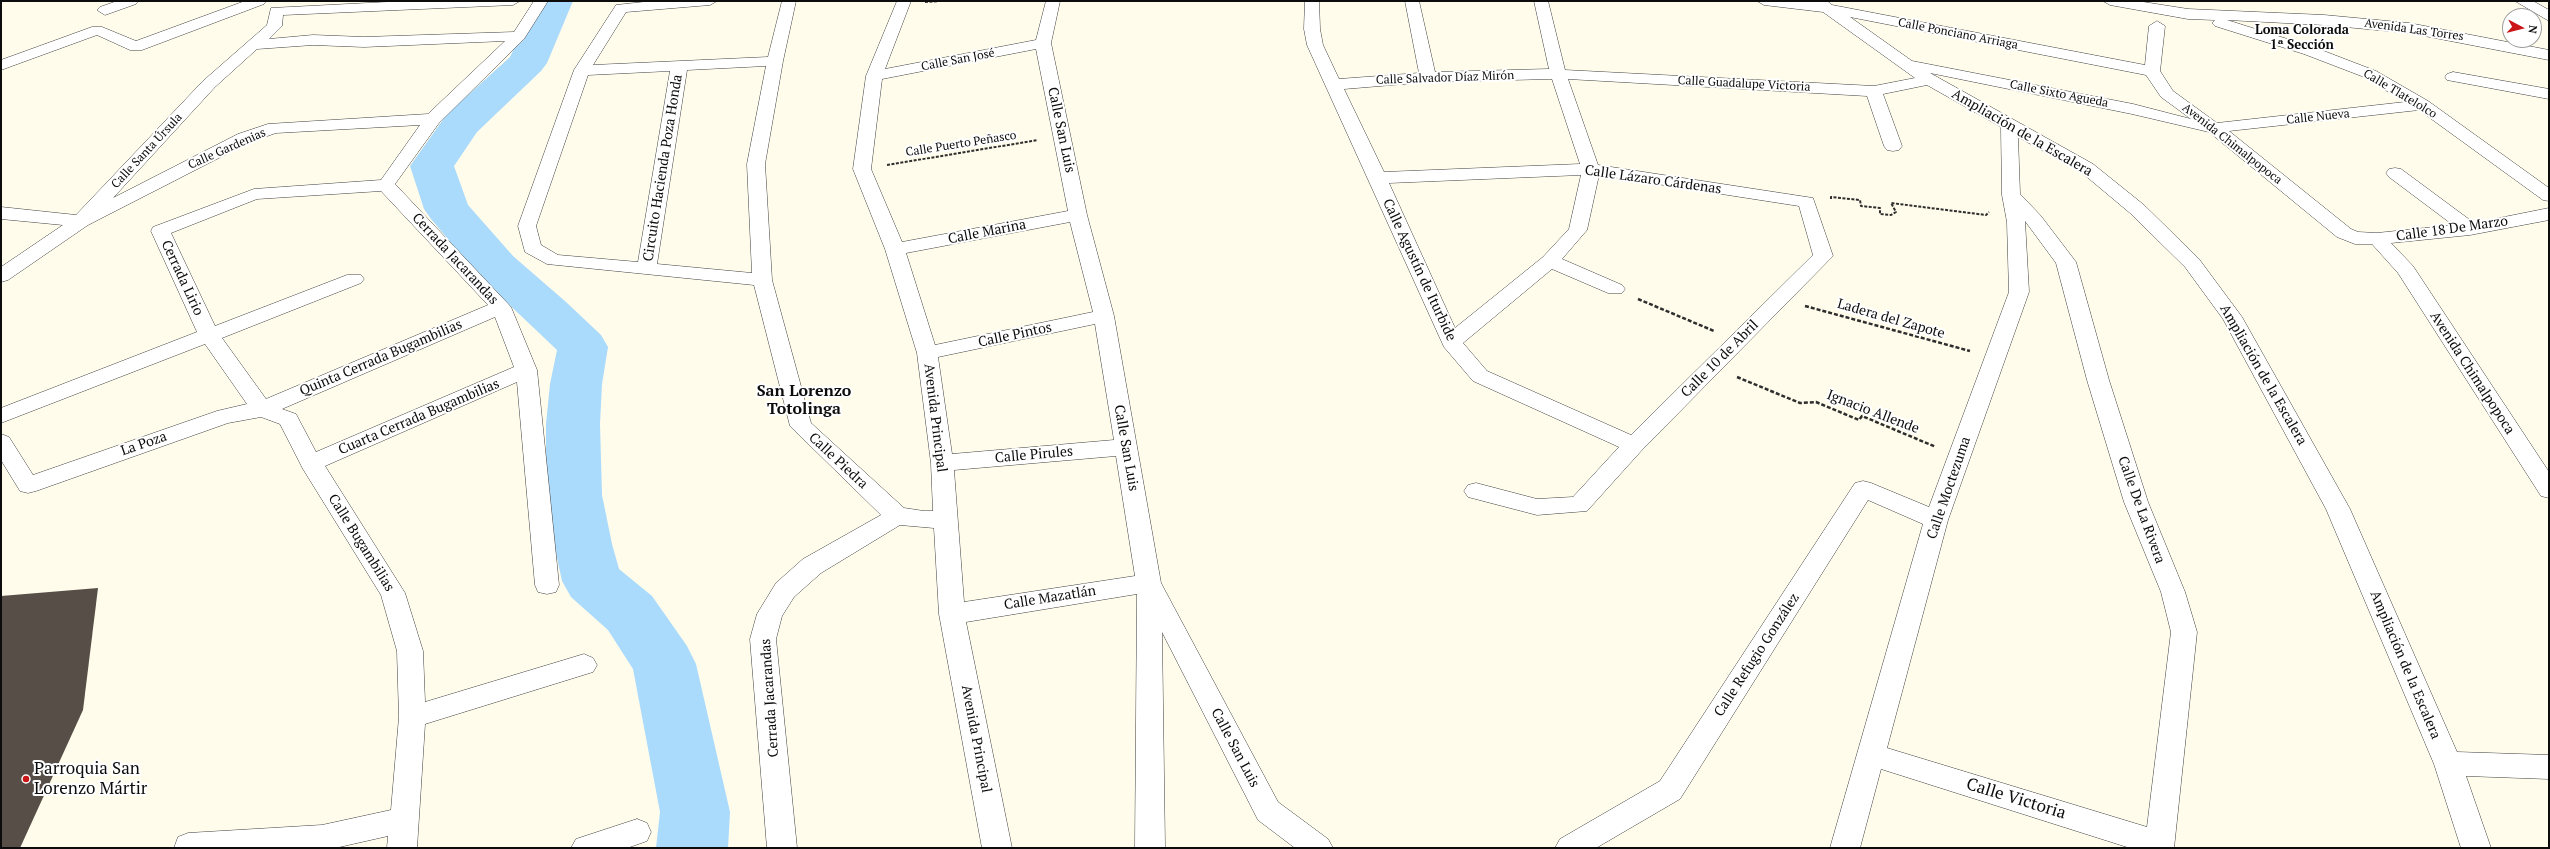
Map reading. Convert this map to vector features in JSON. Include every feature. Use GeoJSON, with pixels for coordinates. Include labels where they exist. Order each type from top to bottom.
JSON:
{"type":"FeatureCollection","features":[{"type":"Feature","properties":{"kind":"street"},"geometry":{"type":"LineString","coordinates":[[105,10],[131,1]]}},
{"type":"Feature","properties":{"kind":"street"},"geometry":{"type":"LineString","coordinates":[[1,65],[97,30],[136,46],[260,1],[276,11],[513,1]]}},
{"type":"Feature","properties":{"kind":"street"},"geometry":{"type":"LineString","coordinates":[[386,185],[433,119],[519,36],[541,1]]}},
{"type":"Feature","properties":{"kind":"street"},"geometry":{"type":"LineString","coordinates":[[710,1],[622,8],[582,70],[527,226],[532,248],[554,260],[762,280]]}},
{"type":"Feature","properties":{"kind":"street","name":"Calle Piedra"},"geometry":{"type":"LineString","coordinates":[[789,1],[775,60],[756,164],[762,280],[801,426],[897,516]]}},
{"type":"Feature","properties":{"kind":"street","name":"Avenida Principal"},"geometry":{"type":"LineString","coordinates":[[904,1],[874,76],[862,169],[895,250],[927,354],[942,463],[952,614],[997,848]]}},
{"type":"Feature","properties":{"kind":"street","name":"Calle San Luis"},"geometry":{"type":"LineString","coordinates":[[1053,1],[1043,43],[1078,215],[1104,316],[1149,583],[1268,811],[1318,848]]}},
{"type":"Feature","properties":{"kind":"street","name":"Calle Agustín de Iturbide"},"geometry":{"type":"LineString","coordinates":[[1312,1],[1312,29],[1315,45],[1332,85],[1378,178],[1451,342],[1480,376],[1634,445]]}},
{"type":"Feature","properties":{"kind":"street"},"geometry":{"type":"LineString","coordinates":[[1412,1],[1428,77]]}},
{"type":"Feature","properties":{"kind":"street"},"geometry":{"type":"LineString","coordinates":[[1451,342],[1550,260],[1578,230],[1591,169],[1558,74],[1541,1]]}},
{"type":"Feature","properties":{"kind":"street","name":"Calle Ponciano Arriaga"},"geometry":{"type":"LineString","coordinates":[[1764,1],[1821,5],[2152,70]]}},
{"type":"Feature","properties":{"kind":"street","name":"Avenida Las Torres"},"geometry":{"type":"LineString","coordinates":[[2110,1],[2188,14],[2324,20],[2408,28],[2549,55]]}},
{"type":"Feature","properties":{"kind":"street"},"geometry":{"type":"LineString","coordinates":[[2236,1],[2280,5],[2324,20]]}},
{"type":"Feature","properties":{"kind":"street"},"geometry":{"type":"LineString","coordinates":[[2522,1],[2549,16]]}},
{"type":"Feature","properties":{"kind":"street","name":"Ampliación de la Escalera"},"geometry":{"type":"LineString","coordinates":[[1821,5],[1929,80],[2009,126],[2087,168],[2137,209],[2192,264],[2232,317],[2338,508],[2448,764],[2476,848]]}},
{"type":"Feature","properties":{"kind":"street","name":"Calle Santa Úrsula"},"geometry":{"type":"LineString","coordinates":[[1,276],[81,220],[209,84],[274,26],[276,11]]}},
{"type":"Feature","properties":{"kind":"street","name":"Calle Tlatelolco"},"geometry":{"type":"LineString","coordinates":[[2188,14],[2310,51],[2370,74],[2422,105],[2549,196]]}},
{"type":"Feature","properties":{"kind":"street"},"geometry":{"type":"LineString","coordinates":[[2152,70],[2157,26]]}},
{"type":"Feature","properties":{"kind":"street"},"geometry":{"type":"LineString","coordinates":[[253,45],[313,40],[364,42],[519,36]]}},
{"type":"Feature","properties":{"kind":"street","name":"Calle San José"},"geometry":{"type":"LineString","coordinates":[[874,76],[1043,43]]}},
{"type":"Feature","properties":{"kind":"street"},"geometry":{"type":"LineString","coordinates":[[582,70],[679,67],[775,60]]}},
{"type":"Feature","properties":{"kind":"street","name":"Calle Sixto Agueda"},"geometry":{"type":"LineString","coordinates":[[1903,63],[2132,109],[2198,126],[2214,128]]}},
{"type":"Feature","properties":{"kind":"street","name":"Circuito Hacienda Poza Honda"},"geometry":{"type":"LineString","coordinates":[[647,269],[679,67]]}},
{"type":"Feature","properties":{"kind":"street","name":"Avenida Chimalpopoca"},"geometry":{"type":"LineString","coordinates":[[2152,70],[2167,94],[2214,128],[2333,225],[2355,238]]}},
{"type":"Feature","properties":{"kind":"street","name":"Calle Salvador Díaz Mirón"},"geometry":{"type":"LineString","coordinates":[[1332,85],[1428,77],[1558,74]]}},
{"type":"Feature","properties":{"kind":"street","name":"Calle Guadalupe Victoria"},"geometry":{"type":"LineString","coordinates":[[1558,74],[1874,91],[1929,80]]}},
{"type":"Feature","properties":{"kind":"street"},"geometry":{"type":"LineString","coordinates":[[2453,78],[2547,95]]}},
{"type":"Feature","properties":{"kind":"street"},"geometry":{"type":"LineString","coordinates":[[1874,91],[1893,146]]}},
{"type":"Feature","properties":{"kind":"street","name":"Calle Nueva"},"geometry":{"type":"LineString","coordinates":[[2214,128],[2422,105]]}},
{"type":"Feature","properties":{"kind":"street","name":"Calle Gardenias"},"geometry":{"type":"LineString","coordinates":[[81,220],[244,138],[274,128],[433,119]]}},
{"type":"Feature","properties":{"kind":"street","name":"Calle Moctezuma"},"geometry":{"type":"LineString","coordinates":[[1844,848],[1872,755],[1936,520],[2019,292],[2016,222],[2002,201],[2009,126]]}},
{"type":"Feature","properties":{"kind":"street","name":"Calle Lázaro Cárdenas"},"geometry":{"type":"LineString","coordinates":[[1378,178],[1591,169],[1810,209]]}},
{"type":"Feature","properties":{"kind":"street"},"geometry":{"type":"LineString","coordinates":[[2395,173],[2470,229]]}},
{"type":"Feature","properties":{"kind":"street","name":"Cerrada Lirio"},"geometry":{"type":"LineString","coordinates":[[262,409],[209,335],[160,231],[254,194],[386,185]]}},
{"type":"Feature","properties":{"kind":"street","name":"Cerrada Jacarandas"},"geometry":{"type":"LineString","coordinates":[[386,185],[501,307],[526,370],[547,585]]}},
{"type":"Feature","properties":{"kind":"street","name":"Calle De La Rivera"},"geometry":{"type":"LineString","coordinates":[[2002,201],[2034,220],[2066,262],[2098,380],[2136,502],[2173,592],[2184,632],[2159,846]]}},
{"type":"Feature","properties":{"kind":"street","name":"Calle 10 de Abril"},"geometry":{"type":"LineString","coordinates":[[1476,491],[1538,507],[1580,505],[1634,445],[1823,256],[1810,209]]}},
{"type":"Feature","properties":{"kind":"street"},"geometry":{"type":"LineString","coordinates":[[1,213],[81,220]]}},
{"type":"Feature","properties":{"kind":"street","name":"Calle 18 De Marzo"},"geometry":{"type":"LineString","coordinates":[[2355,238],[2377,239],[2470,229],[2549,214]]}},
{"type":"Feature","properties":{"kind":"street","name":"Calle Marina"},"geometry":{"type":"LineString","coordinates":[[895,250],[1078,215]]}},
{"type":"Feature","properties":{"kind":"street","name":"Avenida Chimalpopoca"},"geometry":{"type":"LineString","coordinates":[[2377,239],[2406,270],[2549,490]]}},
{"type":"Feature","properties":{"kind":"street"},"geometry":{"type":"LineString","coordinates":[[1550,260],[1615,289]]}},
{"type":"Feature","properties":{"kind":"street"},"geometry":{"type":"LineString","coordinates":[[1,416],[354,279]]}},
{"type":"Feature","properties":{"kind":"street","name":"Quinta Cerrada Bugambilias"},"geometry":{"type":"LineString","coordinates":[[262,409],[501,307]]}},
{"type":"Feature","properties":{"kind":"street","name":"Calle Pintos"},"geometry":{"type":"LineString","coordinates":[[927,354],[1104,316]]}},
{"type":"Feature","properties":{"kind":"street","name":"Cuarta Cerrada Bugambilias"},"geometry":{"type":"LineString","coordinates":[[311,463],[526,370]]}},
{"type":"Feature","properties":{"kind":"street","name":"Calle Bugambilias"},"geometry":{"type":"LineString","coordinates":[[262,409],[288,419],[311,463],[393,593],[410,651],[412,717],[402,848]]}},
{"type":"Feature","properties":{"kind":"street","name":"La Poza"},"geometry":{"type":"LineString","coordinates":[[1,442],[28,485],[225,416],[262,409]]}},
{"type":"Feature","properties":{"kind":"street","name":"Calle Pirules"},"geometry":{"type":"LineString","coordinates":[[942,463],[1126,447]]}},
{"type":"Feature","properties":{"kind":"street","name":"Calle Refugio González"},"geometry":{"type":"LineString","coordinates":[[1570,848],[1670,790],[1864,489],[1936,520]]}},
{"type":"Feature","properties":{"kind":"street"},"geometry":{"type":"LineString","coordinates":[[897,516],[924,520],[946,519]]}},
{"type":"Feature","properties":{"kind":"street","name":"Cerrada Jacarandas"},"geometry":{"type":"LineString","coordinates":[[782,848],[763,639],[770,614],[785,590],[812,566],[897,516]]}},
{"type":"Feature","properties":{"kind":"street"},"geometry":{"type":"LineString","coordinates":[[1149,583],[1150,848]]}},
{"type":"Feature","properties":{"kind":"street","name":"Calle Mazatlán"},"geometry":{"type":"LineString","coordinates":[[952,614],[1149,583]]}},
{"type":"Feature","properties":{"kind":"street"},"geometry":{"type":"LineString","coordinates":[[412,717],[584,665]]}},
{"type":"Feature","properties":{"kind":"street","name":"Calle Victoria"},"geometry":{"type":"LineString","coordinates":[[1872,755],[2159,846]]}},
{"type":"Feature","properties":{"kind":"street"},"geometry":{"type":"LineString","coordinates":[[2448,764],[2549,767]]}},
{"type":"Feature","properties":{"kind":"street"},"geometry":{"type":"LineString","coordinates":[[188,846],[322,838],[404,820]]}},
{"type":"Feature","properties":{"kind":"street"},"geometry":{"type":"LineString","coordinates":[[586,848],[637,832]]}},
{"type":"Feature","properties":{"kind":"path","name":"Calle Puerto Peñasco"},"geometry":{"type":"LineString","coordinates":[[862,169],[1062,136]]}},
{"type":"Feature","properties":{"kind":"path"},"geometry":{"type":"LineString","coordinates":[[1810,209],[1831,205],[1831,197],[1860,200],[1861,206],[1880,208],[1880,214],[1891,215],[1896,212],[1891,203],[1986,215],[2002,201]]}},
{"type":"Feature","properties":{"kind":"path"},"geometry":{"type":"LineString","coordinates":[[1615,289],[1715,332]]}},
{"type":"Feature","properties":{"kind":"path","name":"Ladera del Zapote"},"geometry":{"type":"LineString","coordinates":[[1780,299],[1996,358]]}},
{"type":"Feature","properties":{"kind":"path","name":"Ignacio Allende"},"geometry":{"type":"LineString","coordinates":[[1713,366],[1800,403],[1816,402],[1859,420],[1862,416],[1959,457]]}},
{"type":"Feature","properties":{"kind":"building","name":"Parroquia San Lorenzo Mártir"},"geometry":{"type":"Polygon","coordinates":[[[98,588],[83,710],[20,848],[1,848],[1,596],[98,588]]]}},
{"type":"Feature","properties":{"kind":"waterway"},"geometry":{"type":"LineString","coordinates":[[555,1],[549,18],[527,63],[462,123],[432,166],[447,209],[496,266],[549,313],[583,347],[576,384],[573,424],[574,495],[583,544],[592,581],[630,613],[664,664],[695,812],[692,848]]}},
{"type":"Feature","properties":{"kind":"place","name":"Parroquia San Lorenzo Mártir"},"geometry":{"type":"Point","coordinates":[26,779]}},
{"type":"Feature","properties":{"kind":"district","name":"Loma Colorada 1ª Sección"},"geometry":{"type":"Point","coordinates":[2302,38]}},
{"type":"Feature","properties":{"kind":"district","name":"San Lorenzo Totolinga"},"geometry":{"type":"Point","coordinates":[804,400]}}]}
